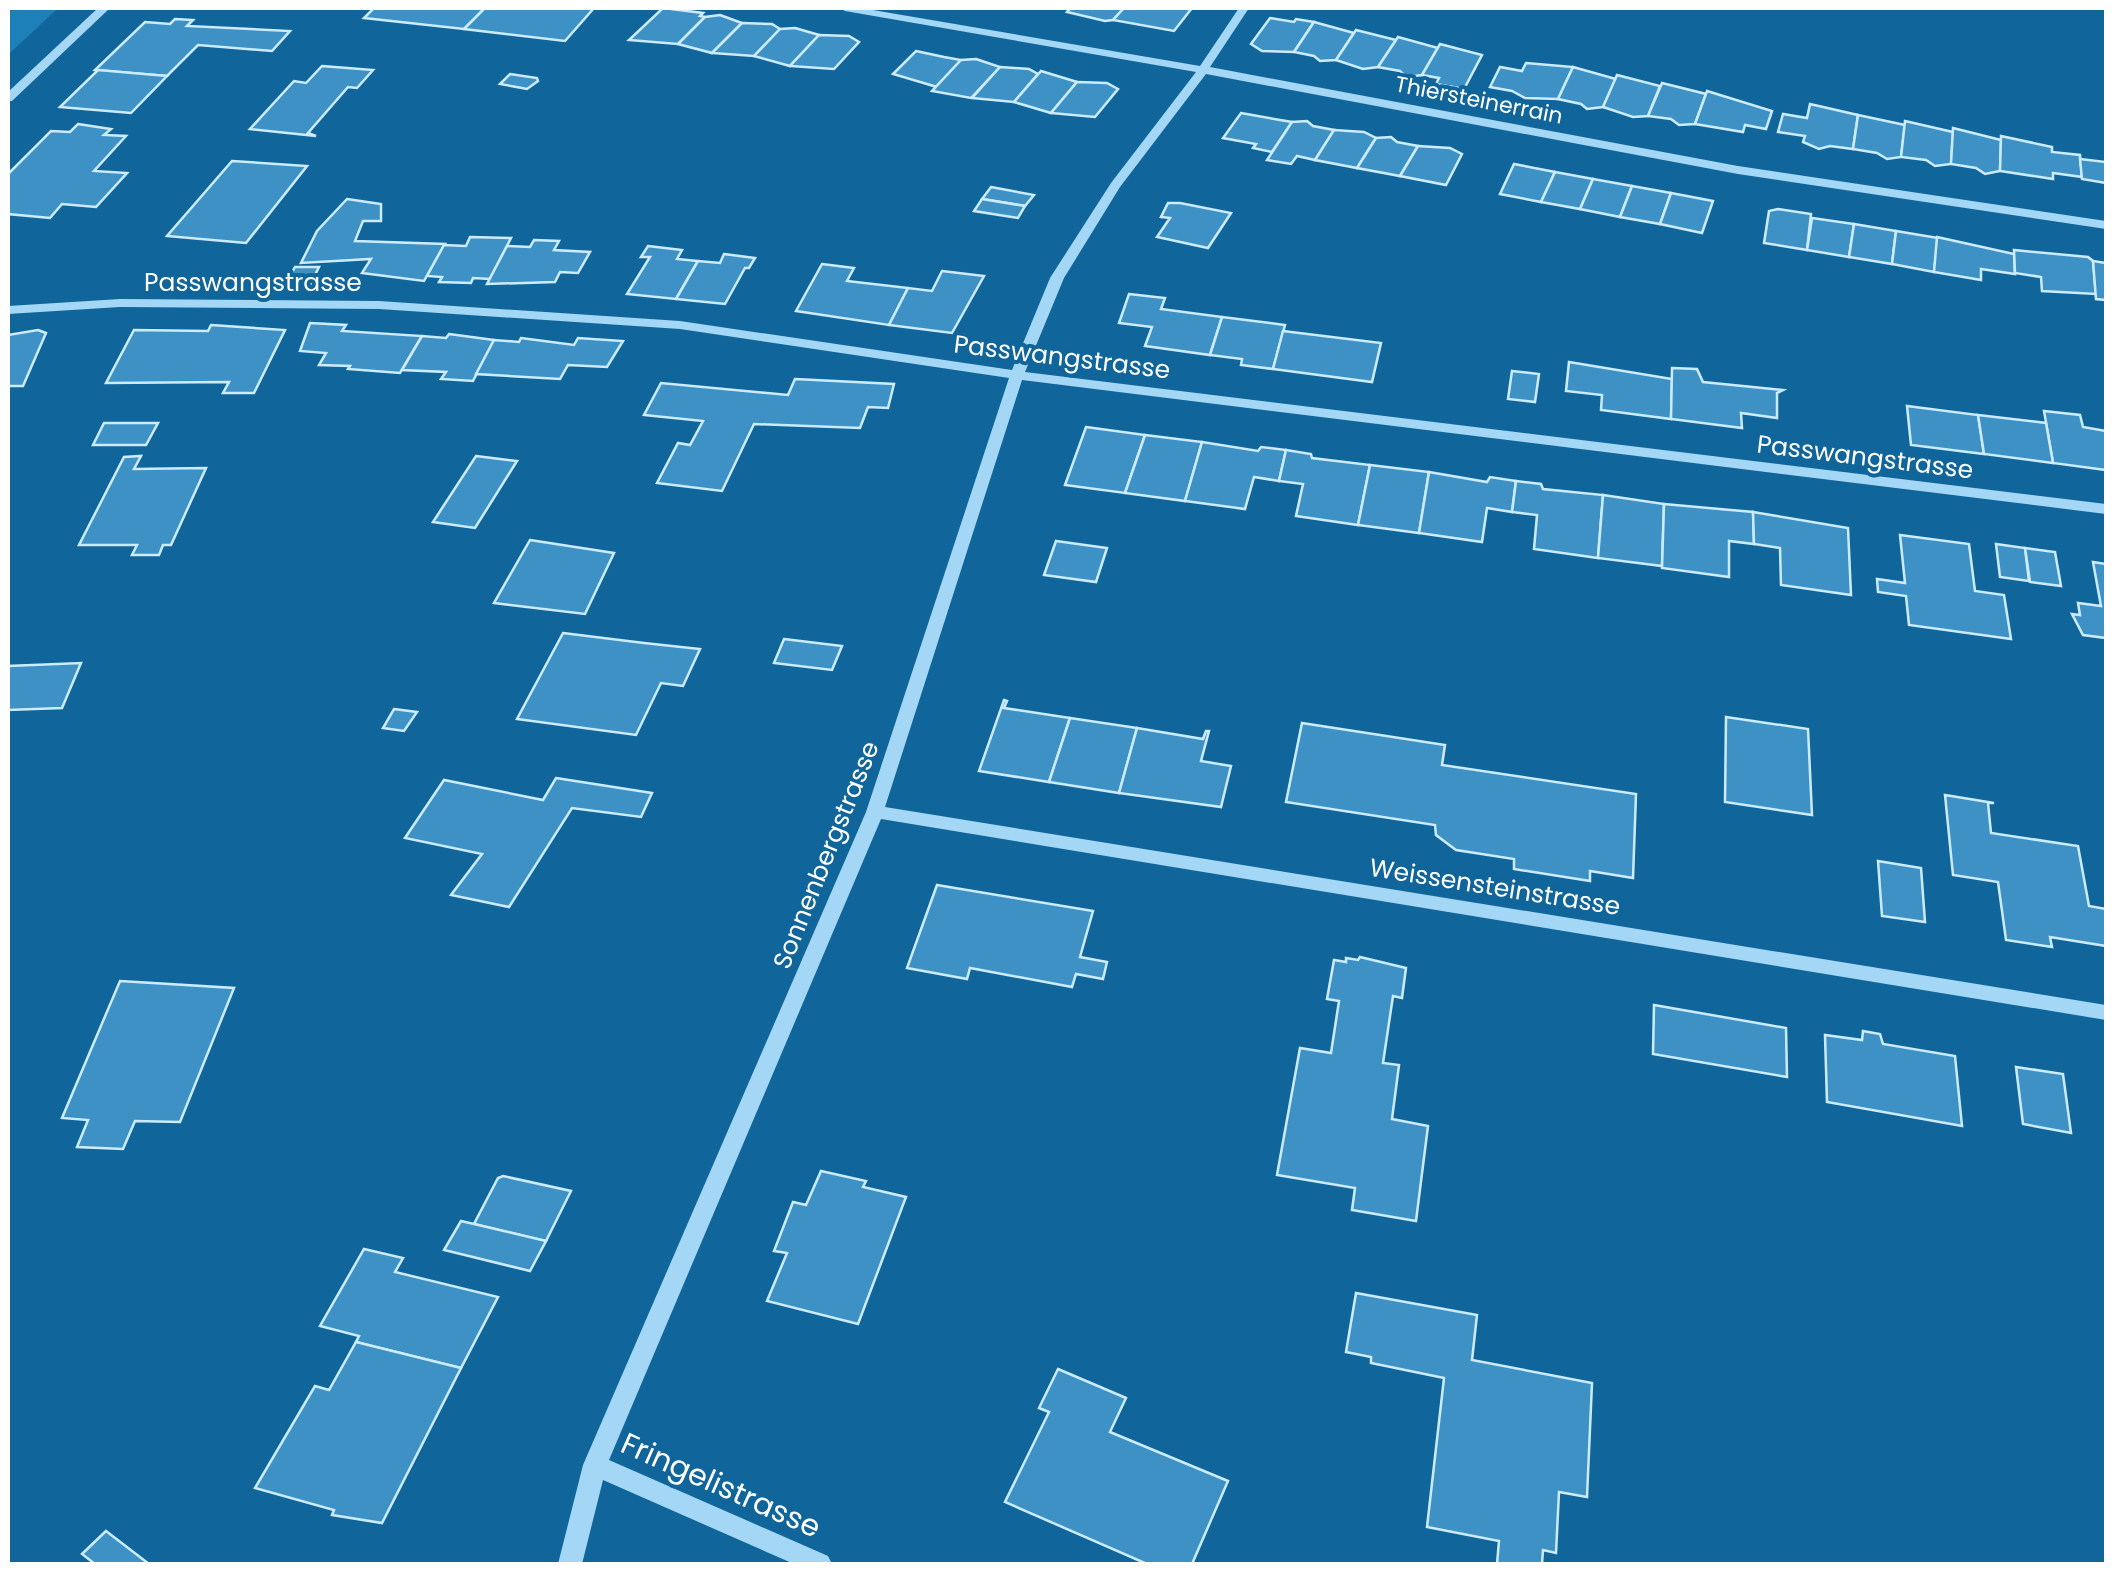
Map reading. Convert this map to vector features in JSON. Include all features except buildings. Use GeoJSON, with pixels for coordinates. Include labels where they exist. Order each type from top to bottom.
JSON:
{"type":"FeatureCollection","features":[{"type":"Feature","properties":{"kind":"street"},"geometry":{"type":"LineString","coordinates":[[8,98],[104,8]]}},
{"type":"Feature","properties":{"kind":"street","name":"Thiersteinerrain"},"geometry":{"type":"LineString","coordinates":[[845,8],[1350,96],[1738,170],[2106,226]]}},
{"type":"Feature","properties":{"kind":"street","name":"Sonnenbergstrasse"},"geometry":{"type":"LineString","coordinates":[[570,1564],[595,1465],[875,812],[1017,375],[1057,278],[1115,186],[1244,8]]}},
{"type":"Feature","properties":{"kind":"street","name":"Passwangstrasse"},"geometry":{"type":"LineString","coordinates":[[8,310],[120,303],[379,305],[680,326],[1017,375],[2106,509]]}},
{"type":"Feature","properties":{"kind":"street","name":"Weissensteinstrasse"},"geometry":{"type":"LineString","coordinates":[[875,812],[2106,1012]]}},
{"type":"Feature","properties":{"kind":"street","name":"Fringelistrasse"},"geometry":{"type":"LineString","coordinates":[[595,1465],[820,1564]]}},
{"type":"Feature","properties":{"kind":"shaded area"},"geometry":{"type":"Polygon","coordinates":[[[8,8],[58,8],[8,55],[8,8]]]}}]}
